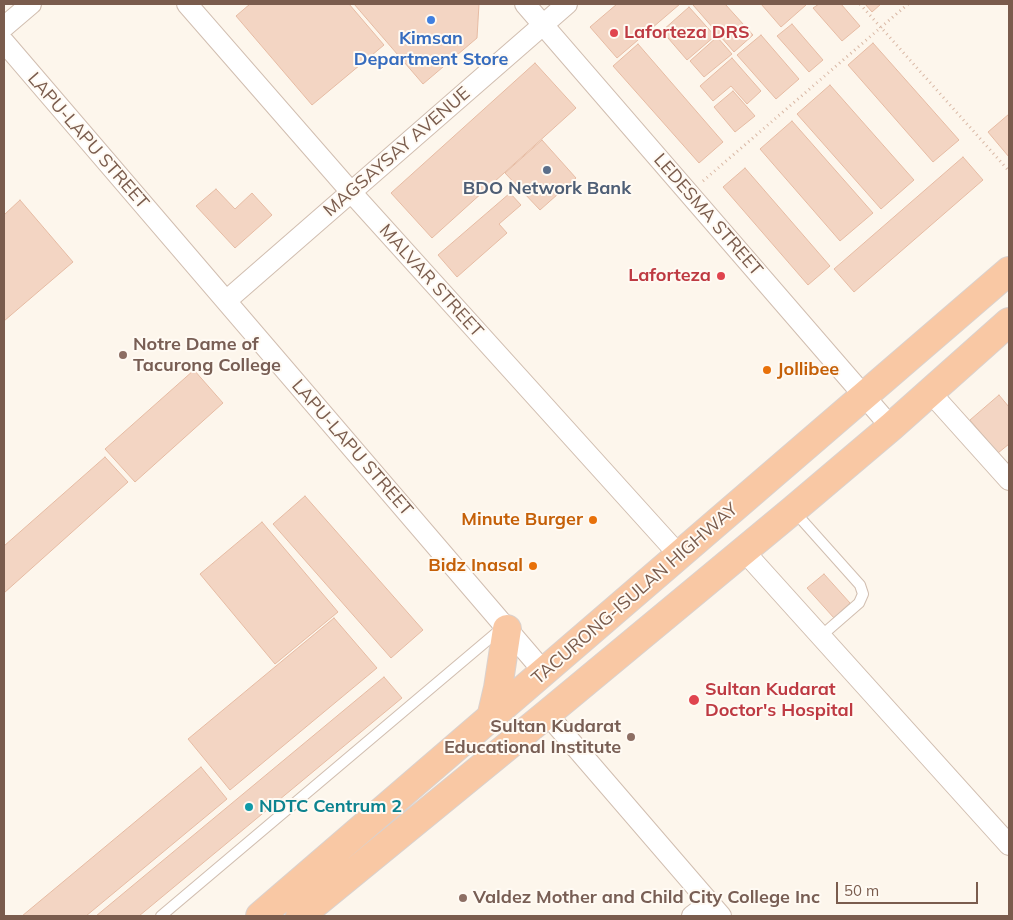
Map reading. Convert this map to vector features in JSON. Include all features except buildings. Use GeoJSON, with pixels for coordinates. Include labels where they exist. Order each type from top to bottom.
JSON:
{"type":"FeatureCollection","features":[{"type":"Feature","properties":{"kind":"highway","name":"TACURONG-ISULAN HIGHWAY"},"geometry":{"type":"LineString","coordinates":[[260,916],[1009,271]]}},
{"type":"Feature","properties":{"kind":"highway","name":"TACURONG-ISULAN HIGHWAY"},"geometry":{"type":"LineString","coordinates":[[300,916],[792,510],[891,427],[1009,322]]}},
{"type":"Feature","properties":{"kind":"highway"},"geometry":{"type":"LineString","coordinates":[[492,718],[506,627]]}},
{"type":"Feature","properties":{"kind":"street"},"geometry":{"type":"LineString","coordinates":[[4,27],[31,4]]}},
{"type":"Feature","properties":{"kind":"street","name":"MALVAR STREET"},"geometry":{"type":"LineString","coordinates":[[187,4],[351,192],[680,555]]}},
{"type":"Feature","properties":{"kind":"street","name":"LEDESMA STREET"},"geometry":{"type":"LineString","coordinates":[[525,4],[891,427]]}},
{"type":"Feature","properties":{"kind":"street","name":"MAGSAYSAY AVENUE"},"geometry":{"type":"LineString","coordinates":[[226,301],[567,4]]}},
{"type":"Feature","properties":{"kind":"street","name":"LAPU-LAPU STREET"},"geometry":{"type":"LineString","coordinates":[[4,42],[544,672]]}},
{"type":"Feature","properties":{"kind":"street"},"geometry":{"type":"LineString","coordinates":[[930,392],[1009,480]]}},
{"type":"Feature","properties":{"kind":"street"},"geometry":{"type":"LineString","coordinates":[[743,550],[1009,846]]}},
{"type":"Feature","properties":{"kind":"street"},"geometry":{"type":"LineString","coordinates":[[547,714],[715,910],[692,916]]}},
{"type":"Feature","properties":{"kind":"lane"},"geometry":{"type":"LineString","coordinates":[[792,510],[860,585],[863,594],[859,603],[821,636]]}},
{"type":"Feature","properties":{"kind":"lane"},"geometry":{"type":"LineString","coordinates":[[161,916],[506,627]]}},
{"type":"Feature","properties":{"kind":"path"},"geometry":{"type":"LineString","coordinates":[[860,4],[1009,171]]}},
{"type":"Feature","properties":{"kind":"path"},"geometry":{"type":"LineString","coordinates":[[689,193],[908,4]]}},
{"type":"Feature","properties":{"kind":"place","name":"Kimsan Department Store"},"geometry":{"type":"Point","coordinates":[431,20]}},
{"type":"Feature","properties":{"kind":"place","name":"Laforteza DRS"},"geometry":{"type":"Point","coordinates":[614,33]}},
{"type":"Feature","properties":{"kind":"place","name":"BDO Network Bank"},"geometry":{"type":"Point","coordinates":[547,170]}},
{"type":"Feature","properties":{"kind":"place","name":"Laforteza"},"geometry":{"type":"Point","coordinates":[721,276]}},
{"type":"Feature","properties":{"kind":"place","name":"Notre Dame of Tacurong College"},"geometry":{"type":"Point","coordinates":[123,355]}},
{"type":"Feature","properties":{"kind":"place","name":"Jollibee"},"geometry":{"type":"Point","coordinates":[767,370]}},
{"type":"Feature","properties":{"kind":"place","name":"Minute Burger"},"geometry":{"type":"Point","coordinates":[593,520]}},
{"type":"Feature","properties":{"kind":"place","name":"Bidz Inasal"},"geometry":{"type":"Point","coordinates":[533,566]}},
{"type":"Feature","properties":{"kind":"place","name":"Sultan Kudarat Doctor's Hospital"},"geometry":{"type":"Point","coordinates":[694,700]}},
{"type":"Feature","properties":{"kind":"place","name":"Sultan Kudarat Educational Institute"},"geometry":{"type":"Point","coordinates":[631,737]}},
{"type":"Feature","properties":{"kind":"place","name":"NDTC Centrum 2"},"geometry":{"type":"Point","coordinates":[249,807]}},
{"type":"Feature","properties":{"kind":"place","name":"Valdez Mother and Child City College Inc"},"geometry":{"type":"Point","coordinates":[463,898]}}]}
